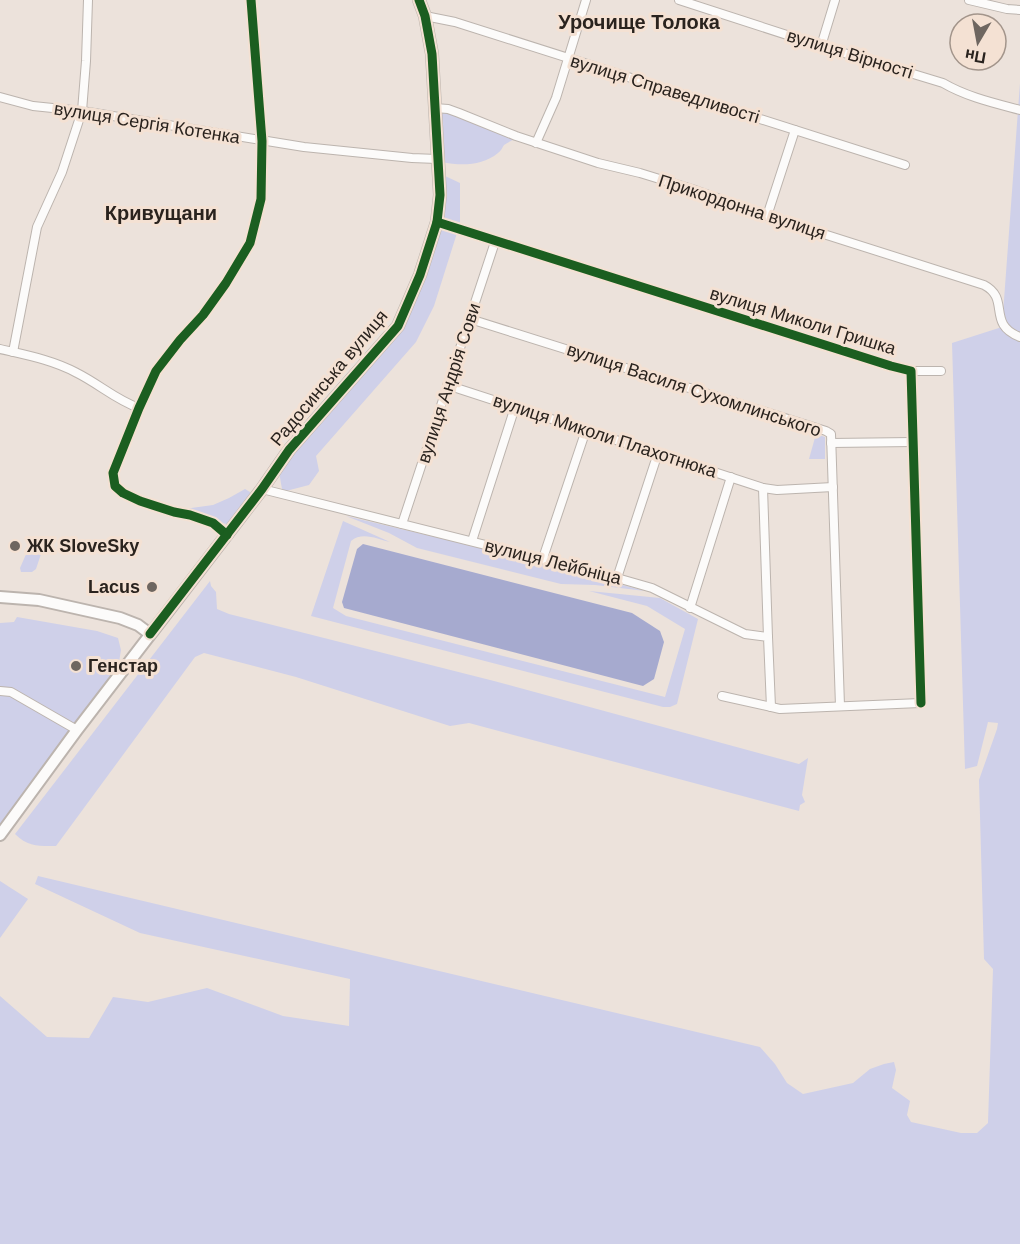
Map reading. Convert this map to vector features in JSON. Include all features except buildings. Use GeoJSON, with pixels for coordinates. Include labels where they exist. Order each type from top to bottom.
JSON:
{"type":"FeatureCollection","features":[{"type":"Feature","properties":{"kind":"street"},"geometry":{"type":"LineString","coordinates":[[13,352],[37,227],[62,172],[82,111],[88,0]]}},
{"type":"Feature","properties":{"kind":"street"},"geometry":{"type":"LineString","coordinates":[[227,536],[213,523],[140,501],[123,493],[115,486],[113,473],[156,370],[203,315],[250,243],[261,200],[262,141],[250,0]]}},
{"type":"Feature","properties":{"kind":"street","name":"Радосинська вулиця"},"geometry":{"type":"LineString","coordinates":[[0,835],[77,730],[227,536],[289,450],[398,326],[420,275],[437,222],[440,195],[432,54],[425,16],[419,0]]}},
{"type":"Feature","properties":{"kind":"street"},"geometry":{"type":"LineString","coordinates":[[536,143],[556,99],[586,0]]}},
{"type":"Feature","properties":{"kind":"street","name":"вулиця Вірності"},"geometry":{"type":"LineString","coordinates":[[679,0],[821,46],[943,82],[955,90],[1020,110]]}},
{"type":"Feature","properties":{"kind":"street"},"geometry":{"type":"LineString","coordinates":[[821,46],[835,0]]}},
{"type":"Feature","properties":{"kind":"street"},"geometry":{"type":"LineString","coordinates":[[969,0],[1020,10]]}},
{"type":"Feature","properties":{"kind":"street","name":"вулиця Справедливості"},"geometry":{"type":"LineString","coordinates":[[425,16],[455,22],[905,165]]}},
{"type":"Feature","properties":{"kind":"street","name":"вулиця Сергія Котенка"},"geometry":{"type":"LineString","coordinates":[[0,97],[33,106],[82,111],[262,141],[335,151],[437,159]]}},
{"type":"Feature","properties":{"kind":"street","name":"Прикордонна вулиця"},"geometry":{"type":"LineString","coordinates":[[435,108],[448,109],[536,143],[692,189],[767,216],[984,285],[990,288],[998,299],[1003,326],[1012,334],[1020,337]]}},
{"type":"Feature","properties":{"kind":"street"},"geometry":{"type":"LineString","coordinates":[[767,216],[795,130]]}},
{"type":"Feature","properties":{"kind":"street","name":"вулиця Миколи Гришка"},"geometry":{"type":"LineString","coordinates":[[437,222],[911,371],[922,702],[840,706]]}},
{"type":"Feature","properties":{"kind":"street","name":"вулиця Андрія Сови"},"geometry":{"type":"LineString","coordinates":[[402,524],[495,242]]}},
{"type":"Feature","properties":{"kind":"street","name":"вулиця Василя Сухомлинського"},"geometry":{"type":"LineString","coordinates":[[470,319],[826,430],[831,434],[840,706]]}},
{"type":"Feature","properties":{"kind":"street"},"geometry":{"type":"LineString","coordinates":[[0,350],[65,366],[119,400],[139,408]]}},
{"type":"Feature","properties":{"kind":"street"},"geometry":{"type":"LineString","coordinates":[[911,371],[941,371]]}},
{"type":"Feature","properties":{"kind":"street","name":"вулиця Миколи Плахотнюка"},"geometry":{"type":"LineString","coordinates":[[447,385],[763,488],[777,490],[833,487]]}},
{"type":"Feature","properties":{"kind":"street"},"geometry":{"type":"LineString","coordinates":[[472,541],[515,407]]}},
{"type":"Feature","properties":{"kind":"street"},"geometry":{"type":"LineString","coordinates":[[543,558],[586,430]]}},
{"type":"Feature","properties":{"kind":"street"},"geometry":{"type":"LineString","coordinates":[[831,443],[913,442]]}},
{"type":"Feature","properties":{"kind":"street"},"geometry":{"type":"LineString","coordinates":[[617,578],[658,453]]}},
{"type":"Feature","properties":{"kind":"street"},"geometry":{"type":"LineString","coordinates":[[690,608],[731,477]]}},
{"type":"Feature","properties":{"kind":"street"},"geometry":{"type":"LineString","coordinates":[[763,488],[771,707]]}},
{"type":"Feature","properties":{"kind":"street","name":"вулиця Лейбніца"},"geometry":{"type":"LineString","coordinates":[[262,489],[543,558],[652,588],[745,634],[768,637]]}},
{"type":"Feature","properties":{"kind":"street"},"geometry":{"type":"LineString","coordinates":[[0,597],[39,600],[120,618],[138,625],[150,634]]}},
{"type":"Feature","properties":{"kind":"street"},"geometry":{"type":"LineString","coordinates":[[0,692],[11,692],[77,730]]}},
{"type":"Feature","properties":{"kind":"street"},"geometry":{"type":"LineString","coordinates":[[722,696],[780,709],[840,706]]}},
{"type":"Feature","properties":{"kind":"shaded area"},"geometry":{"type":"Polygon","coordinates":[[[1020,83],[1020,1244],[0,1244],[0,996],[47,1037],[89,1038],[113,997],[148,1002],[207,988],[283,1016],[349,1026],[350,979],[140,933],[35,884],[38,876],[760,1047],[775,1064],[787,1083],[803,1094],[853,1083],[870,1069],[894,1062],[896,1070],[892,1088],[910,1101],[907,1115],[911,1122],[961,1133],[977,1133],[988,1123],[993,969],[984,959],[979,780],[998,723],[988,722],[977,766],[965,769],[952,343],[1002,327],[1020,83]]]}},
{"type":"Feature","properties":{"kind":"shaded area"},"geometry":{"type":"Polygon","coordinates":[[[444,112],[450,112],[517,138],[504,145],[492,157],[478,163],[442,162],[440,117],[444,112]]]}},
{"type":"Feature","properties":{"kind":"shaded area"},"geometry":{"type":"Polygon","coordinates":[[[443,175],[460,183],[460,222],[458,226],[443,221],[445,193],[443,175]]]}},
{"type":"Feature","properties":{"kind":"shaded area"},"geometry":{"type":"Polygon","coordinates":[[[442,227],[457,233],[434,306],[416,342],[316,456],[319,471],[309,485],[286,491],[282,489],[279,472],[320,422],[399,334],[418,295],[442,227]]]}},
{"type":"Feature","properties":{"kind":"shaded area"},"geometry":{"type":"Polygon","coordinates":[[[816,434],[825,437],[825,459],[809,459],[816,434]]]}},
{"type":"Feature","properties":{"kind":"shaded area"},"geometry":{"type":"Polygon","coordinates":[[[245,489],[250,492],[251,497],[227,524],[184,509],[213,505],[245,489]]]}},
{"type":"Feature","properties":{"kind":"shaded area"},"geometry":{"type":"Polygon","coordinates":[[[346,516],[494,551],[645,591],[595,585],[561,584],[417,548],[389,533],[346,516]]]}},
{"type":"Feature","properties":{"kind":"shaded area"},"geometry":{"type":"Polygon","coordinates":[[[343,521],[390,542],[365,536],[351,541],[333,608],[346,616],[665,697],[685,629],[647,606],[589,591],[660,598],[698,619],[677,704],[663,707],[311,616],[343,521]]]}},
{"type":"Feature","properties":{"kind":"shaded area"},"geometry":{"type":"Polygon","coordinates":[[[34,541],[41,543],[43,548],[36,569],[32,572],[21,572],[20,568],[34,541]]]}},
{"type":"Feature","properties":{"kind":"shaded area"},"geometry":{"type":"Polygon","coordinates":[[[363,544],[632,613],[660,631],[664,642],[654,679],[643,686],[344,608],[342,602],[357,549],[363,544]]]}},
{"type":"Feature","properties":{"kind":"shaded area"},"geometry":{"type":"Polygon","coordinates":[[[210,581],[216,592],[217,609],[229,614],[494,681],[799,764],[808,758],[802,795],[805,802],[800,805],[799,811],[469,723],[450,726],[296,677],[204,653],[195,657],[56,846],[34,845],[20,838],[15,834],[210,581]]]}},
{"type":"Feature","properties":{"kind":"shaded area"},"geometry":{"type":"Polygon","coordinates":[[[17,617],[97,631],[118,638],[121,650],[118,668],[0,826],[0,623],[14,622],[17,617]]]}},
{"type":"Feature","properties":{"kind":"shaded area"},"geometry":{"type":"Polygon","coordinates":[[[0,881],[28,899],[0,938],[0,881]]]}},
{"type":"Feature","properties":{"kind":"cycle path"},"geometry":{"type":"LineString","coordinates":[[227,535],[213,523],[140,501],[123,493],[115,486],[113,473],[156,371],[203,315],[250,243],[261,199],[262,141],[251,0]]}},
{"type":"Feature","properties":{"kind":"cycle path"},"geometry":{"type":"LineString","coordinates":[[150,634],[262,489],[289,450],[398,326],[420,275],[437,222],[440,195],[432,54],[425,16],[419,0]]}},
{"type":"Feature","properties":{"kind":"cycle path"},"geometry":{"type":"LineString","coordinates":[[437,222],[911,371],[921,703]]}},
{"type":"Feature","properties":{"kind":"place","name":"ЖК SloveSky"},"geometry":{"type":"Point","coordinates":[15,546]}},
{"type":"Feature","properties":{"kind":"place","name":"Lacus"},"geometry":{"type":"Point","coordinates":[152,587]}},
{"type":"Feature","properties":{"kind":"place","name":"Генстар"},"geometry":{"type":"Point","coordinates":[76,666]}},
{"type":"Feature","properties":{"kind":"district","name":"Урочище Толока"},"geometry":{"type":"Point","coordinates":[639,22]}},
{"type":"Feature","properties":{"kind":"district","name":"Кривущани"},"geometry":{"type":"Point","coordinates":[161,213]}}]}
